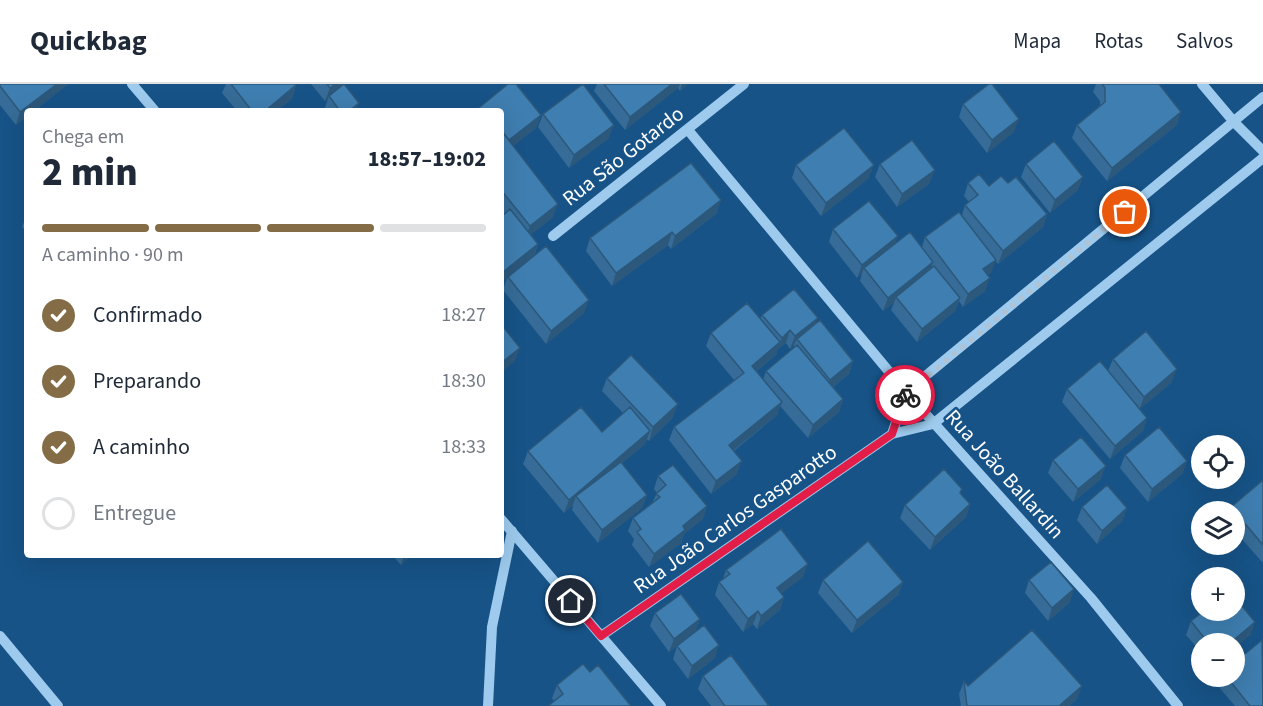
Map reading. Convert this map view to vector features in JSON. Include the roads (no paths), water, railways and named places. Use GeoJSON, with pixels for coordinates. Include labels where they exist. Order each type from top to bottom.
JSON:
{"type":"FeatureCollection","features":[{"type":"Feature","properties":{"kind":"street"},"geometry":{"type":"LineString","coordinates":[[132,84],[152,108]]}},
{"type":"Feature","properties":{"kind":"street","name":"Rua São Gotardo"},"geometry":{"type":"LineString","coordinates":[[553,236],[744,84]]}},
{"type":"Feature","properties":{"kind":"street"},"geometry":{"type":"LineString","coordinates":[[1202,84],[1234,122],[1263,151]]}},
{"type":"Feature","properties":{"kind":"street"},"geometry":{"type":"LineString","coordinates":[[892,434],[906,392],[1263,97]]}},
{"type":"Feature","properties":{"kind":"street","name":"Rua João Ballardin"},"geometry":{"type":"LineString","coordinates":[[688,130],[933,424],[1091,598],[1178,706]]}},
{"type":"Feature","properties":{"kind":"street","name":"Rua João Carlos Gasparotto"},"geometry":{"type":"LineString","coordinates":[[601,636],[892,434],[933,424],[1263,158]]}},
{"type":"Feature","properties":{"kind":"street"},"geometry":{"type":"LineString","coordinates":[[504,522],[661,706]]}},
{"type":"Feature","properties":{"kind":"street"},"geometry":{"type":"LineString","coordinates":[[488,706],[492,627],[512,531]]}},
{"type":"Feature","properties":{"kind":"street"},"geometry":{"type":"LineString","coordinates":[[0,636],[58,706]]}}]}
